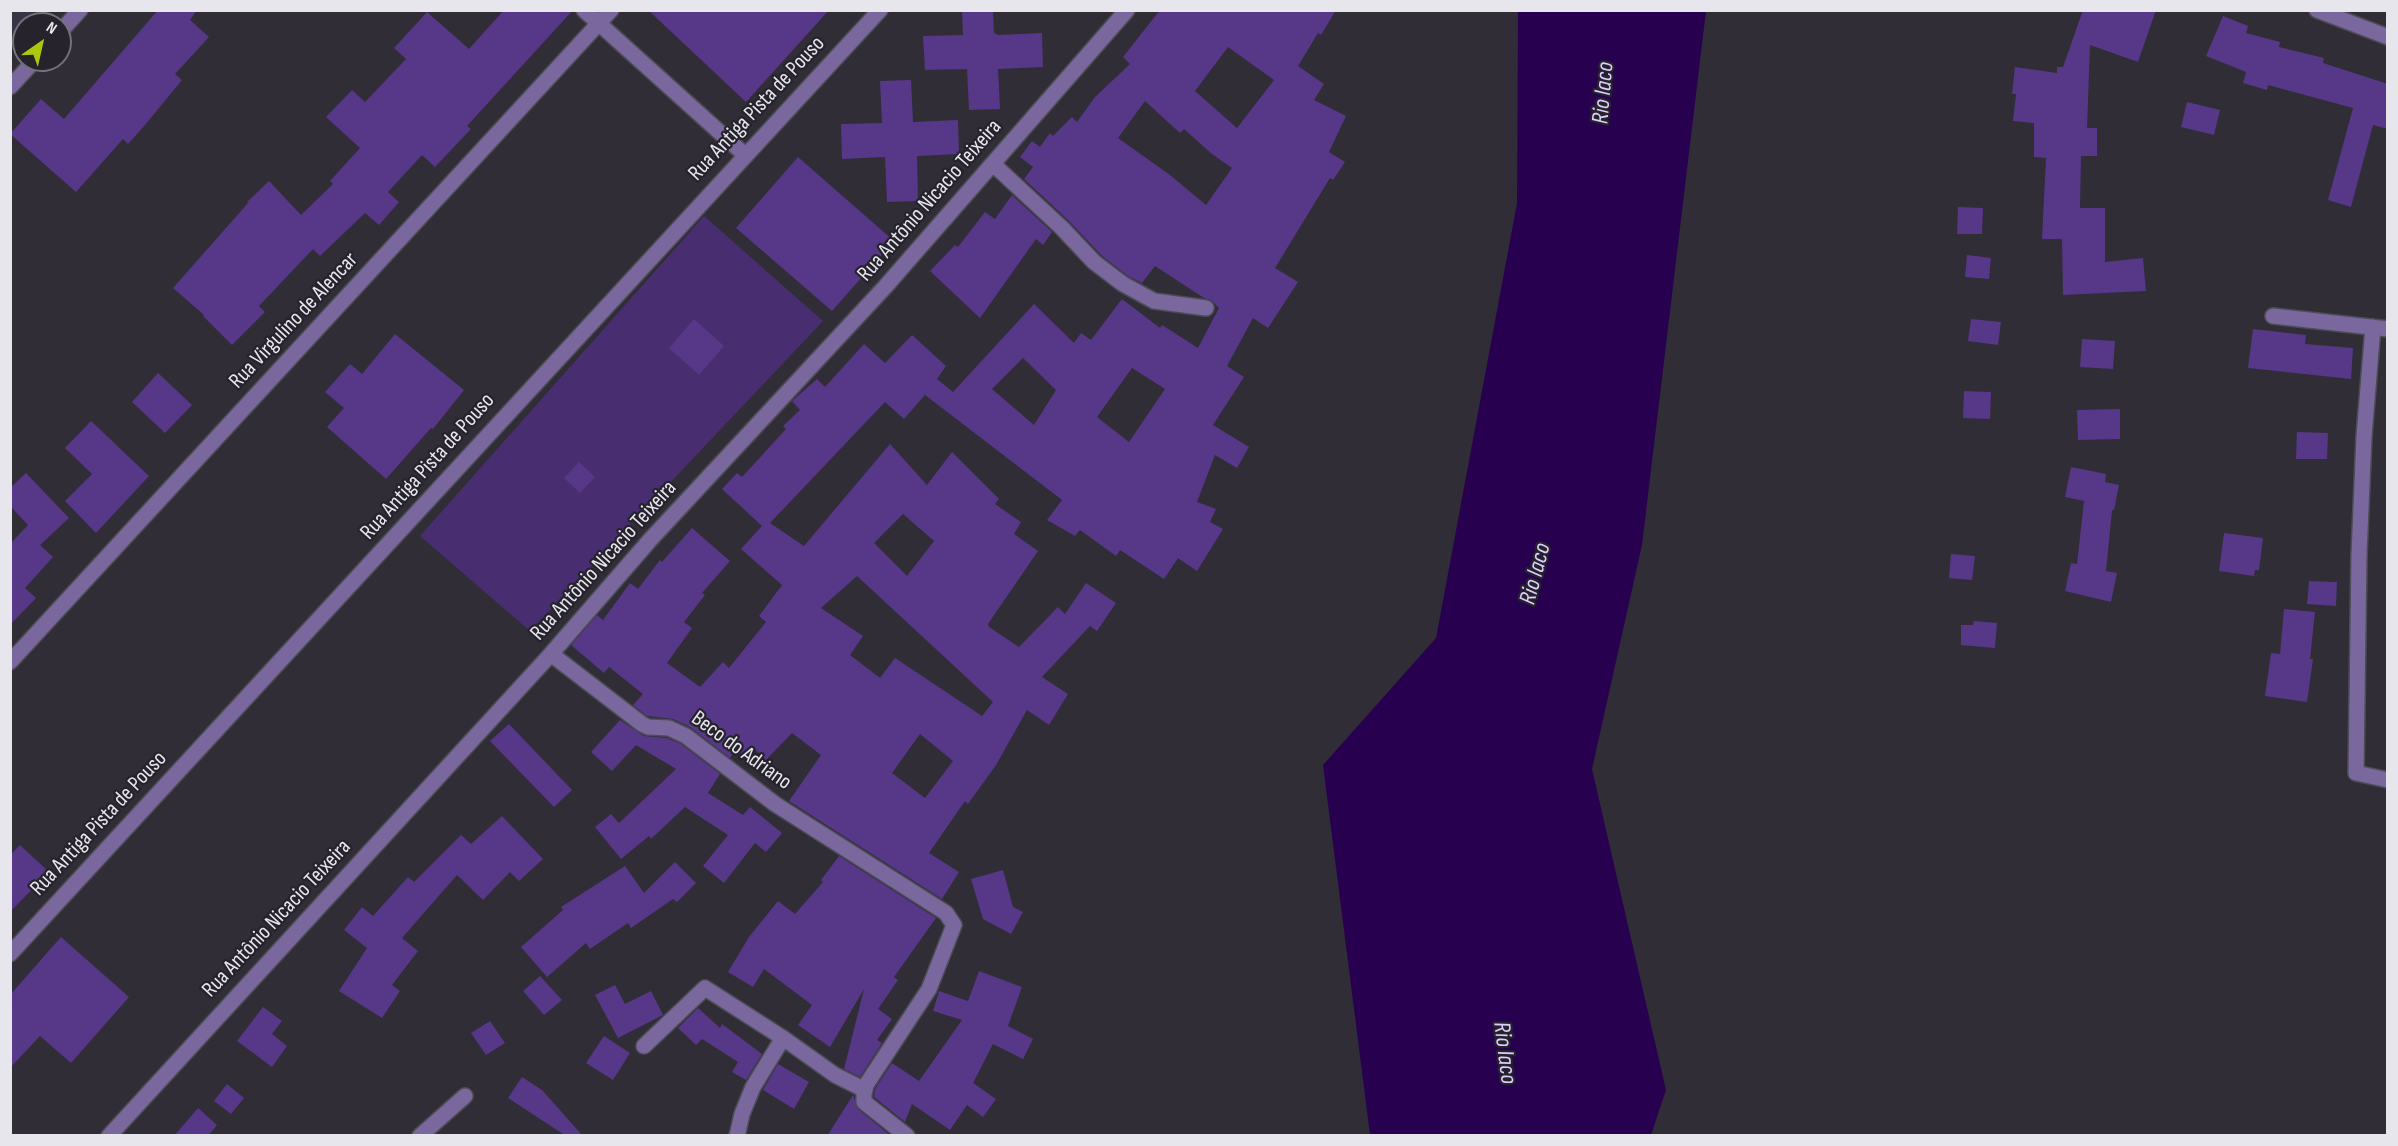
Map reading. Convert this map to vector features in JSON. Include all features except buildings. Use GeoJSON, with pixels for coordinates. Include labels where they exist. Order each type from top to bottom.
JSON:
{"type":"FeatureCollection","features":[{"type":"Feature","properties":{"kind":"street"},"geometry":{"type":"LineString","coordinates":[[584,10],[745,155]]}},
{"type":"Feature","properties":{"kind":"street","name":"Rua Virgulino de Alencar"},"geometry":{"type":"LineString","coordinates":[[10,662],[611,10]]}},
{"type":"Feature","properties":{"kind":"street","name":"Rua Antiga Pista de Pouso"},"geometry":{"type":"LineString","coordinates":[[10,954],[880,10]]}},
{"type":"Feature","properties":{"kind":"street","name":"Rua Antônio Nicacio Teixeira"},"geometry":{"type":"LineString","coordinates":[[109,1136],[551,654],[650,540],[885,287],[1127,10]]}},
{"type":"Feature","properties":{"kind":"street"},"geometry":{"type":"LineString","coordinates":[[2317,10],[2388,37]]}},
{"type":"Feature","properties":{"kind":"street"},"geometry":{"type":"LineString","coordinates":[[10,87],[24,72]]}},
{"type":"Feature","properties":{"kind":"street"},"geometry":{"type":"LineString","coordinates":[[993,164],[1062,228],[1094,262],[1123,284],[1154,301],[1206,308]]}},
{"type":"Feature","properties":{"kind":"street"},"geometry":{"type":"LineString","coordinates":[[2273,316],[2380,328],[2364,436],[2356,773],[2388,780]]}},
{"type":"Feature","properties":{"kind":"street","name":"Beco do Adriano"},"geometry":{"type":"LineString","coordinates":[[551,654],[642,724],[648,727],[669,728],[686,736],[775,804],[946,913],[954,925],[929,989],[865,1090]]}},
{"type":"Feature","properties":{"kind":"street"},"geometry":{"type":"LineString","coordinates":[[644,1046],[705,988],[783,1038],[835,1075],[865,1090],[864,1102],[907,1136]]}},
{"type":"Feature","properties":{"kind":"street"},"geometry":{"type":"LineString","coordinates":[[738,1136],[742,1114],[753,1087],[783,1038]]}},
{"type":"Feature","properties":{"kind":"street"},"geometry":{"type":"LineString","coordinates":[[420,1136],[465,1096]]}},
{"type":"Feature","properties":{"kind":"shaded area"},"geometry":{"type":"Polygon","coordinates":[[[11,10],[41,11],[12,12],[11,45],[11,10]]]}},
{"type":"Feature","properties":{"kind":"shaded area"},"geometry":{"type":"Polygon","coordinates":[[[704,216],[823,321],[530,631],[420,536],[704,216]]]}},
{"type":"Feature","properties":{"kind":"water","name":"Rio Iaco"},"geometry":{"type":"Polygon","coordinates":[[[1518,11],[1706,11],[1642,545],[1592,769],[1666,1090],[1651,1135],[1370,1135],[1323,765],[1436,638],[1517,203],[1518,11]]]}}]}
